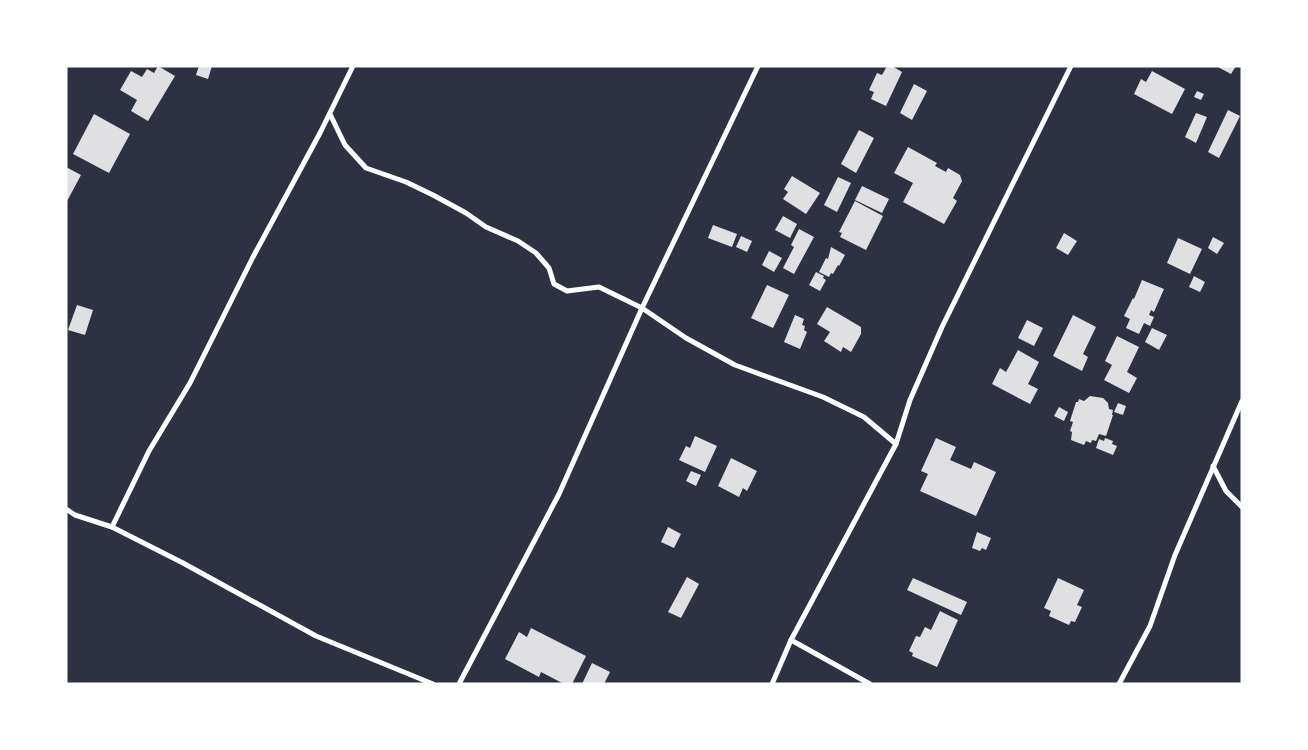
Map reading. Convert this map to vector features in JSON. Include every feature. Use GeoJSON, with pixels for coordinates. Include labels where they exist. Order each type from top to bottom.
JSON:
{"type":"FeatureCollection","features":[{"type":"Feature","properties":{"kind":"street"},"geometry":{"type":"LineString","coordinates":[[112,527],[149,451],[190,383],[220,321],[330,114],[353,66]]}},
{"type":"Feature","properties":{"kind":"street"},"geometry":{"type":"LineString","coordinates":[[459,684],[559,494],[642,308],[758,66]]}},
{"type":"Feature","properties":{"kind":"street"},"geometry":{"type":"LineString","coordinates":[[772,684],[791,640],[896,444],[910,400],[942,327],[1071,66]]}},
{"type":"Feature","properties":{"kind":"street"},"geometry":{"type":"LineString","coordinates":[[330,114],[345,145],[366,168],[406,182],[466,213],[486,227],[518,241],[536,253],[549,268],[554,284],[568,291],[599,287],[642,308],[686,338],[735,365],[823,397],[864,417],[896,444]]}},
{"type":"Feature","properties":{"kind":"street"},"geometry":{"type":"LineString","coordinates":[[1119,684],[1150,626],[1175,555],[1242,401]]}},
{"type":"Feature","properties":{"kind":"street"},"geometry":{"type":"LineString","coordinates":[[1213,466],[1226,491],[1242,507]]}},
{"type":"Feature","properties":{"kind":"street"},"geometry":{"type":"LineString","coordinates":[[66,509],[76,515],[112,527],[183,563],[316,636],[433,684]]}},
{"type":"Feature","properties":{"kind":"street"},"geometry":{"type":"LineString","coordinates":[[791,640],[870,684]]}},
{"type":"Feature","properties":{"kind":"building"},"geometry":{"type":"Polygon","coordinates":[[[158,66],[175,76],[148,121],[131,111],[137,100],[120,90],[131,71],[142,77],[147,69],[154,73],[158,66]]]}},
{"type":"Feature","properties":{"kind":"building"},"geometry":{"type":"Polygon","coordinates":[[[199,66],[212,66],[208,79],[196,75],[199,66]]]}},
{"type":"Feature","properties":{"kind":"building"},"geometry":{"type":"Polygon","coordinates":[[[887,66],[892,66],[902,72],[886,106],[871,99],[874,92],[869,90],[877,73],[882,75],[887,66]]]}},
{"type":"Feature","properties":{"kind":"building"},"geometry":{"type":"Polygon","coordinates":[[[1216,66],[1236,66],[1231,74],[1216,66]]]}},
{"type":"Feature","properties":{"kind":"building"},"geometry":{"type":"Polygon","coordinates":[[[1152,71],[1185,89],[1172,114],[1134,94],[1141,79],[1146,82],[1152,71]]]}},
{"type":"Feature","properties":{"kind":"building"},"geometry":{"type":"Polygon","coordinates":[[[914,84],[927,91],[912,120],[900,113],[914,84]]]}},
{"type":"Feature","properties":{"kind":"building"},"geometry":{"type":"Polygon","coordinates":[[[1197,91],[1204,94],[1201,100],[1194,97],[1197,91]]]}},
{"type":"Feature","properties":{"kind":"building"},"geometry":{"type":"Polygon","coordinates":[[[1228,110],[1240,116],[1219,158],[1208,152],[1228,110]]]}},
{"type":"Feature","properties":{"kind":"building"},"geometry":{"type":"Polygon","coordinates":[[[1196,113],[1207,117],[1196,143],[1185,137],[1196,113]]]}},
{"type":"Feature","properties":{"kind":"building"},"geometry":{"type":"Polygon","coordinates":[[[94,114],[130,134],[109,173],[73,154],[94,114]]]}},
{"type":"Feature","properties":{"kind":"building"},"geometry":{"type":"Polygon","coordinates":[[[859,130],[874,138],[856,173],[841,164],[859,130]]]}},
{"type":"Feature","properties":{"kind":"building"},"geometry":{"type":"Polygon","coordinates":[[[908,147],[937,163],[935,166],[946,172],[948,168],[960,175],[962,181],[953,198],[957,201],[944,224],[903,202],[913,183],[894,173],[908,147]]]}},
{"type":"Feature","properties":{"kind":"building"},"geometry":{"type":"Polygon","coordinates":[[[66,167],[81,175],[66,203],[66,167]]]}},
{"type":"Feature","properties":{"kind":"building"},"geometry":{"type":"Polygon","coordinates":[[[792,176],[820,193],[806,214],[783,199],[788,192],[784,189],[792,176]]]}},
{"type":"Feature","properties":{"kind":"building"},"geometry":{"type":"Polygon","coordinates":[[[838,177],[851,183],[837,212],[824,205],[838,177]]]}},
{"type":"Feature","properties":{"kind":"building"},"geometry":{"type":"Polygon","coordinates":[[[862,186],[889,199],[882,213],[855,200],[862,186]]]}},
{"type":"Feature","properties":{"kind":"building"},"geometry":{"type":"Polygon","coordinates":[[[855,201],[883,216],[866,250],[840,237],[842,233],[839,232],[855,201]]]}},
{"type":"Feature","properties":{"kind":"building"},"geometry":{"type":"Polygon","coordinates":[[[783,216],[797,224],[790,238],[775,230],[783,216]]]}},
{"type":"Feature","properties":{"kind":"building"},"geometry":{"type":"Polygon","coordinates":[[[713,225],[737,234],[732,247],[708,238],[713,225]]]}},
{"type":"Feature","properties":{"kind":"building"},"geometry":{"type":"Polygon","coordinates":[[[799,229],[814,237],[794,274],[783,268],[794,247],[791,245],[799,229]]]}},
{"type":"Feature","properties":{"kind":"building"},"geometry":{"type":"Polygon","coordinates":[[[1064,233],[1077,241],[1068,255],[1056,248],[1064,233]]]}},
{"type":"Feature","properties":{"kind":"building"},"geometry":{"type":"Polygon","coordinates":[[[741,236],[752,241],[747,252],[736,247],[741,236]]]}},
{"type":"Feature","properties":{"kind":"building"},"geometry":{"type":"Polygon","coordinates":[[[1213,237],[1224,243],[1217,254],[1208,248],[1213,237]]]}},
{"type":"Feature","properties":{"kind":"building"},"geometry":{"type":"Polygon","coordinates":[[[1178,238],[1202,249],[1190,274],[1167,263],[1178,238]]]}},
{"type":"Feature","properties":{"kind":"building"},"geometry":{"type":"Polygon","coordinates":[[[831,247],[845,255],[839,266],[829,277],[819,272],[826,258],[828,259],[831,247]]]}},
{"type":"Feature","properties":{"kind":"building"},"geometry":{"type":"Polygon","coordinates":[[[769,251],[782,258],[774,272],[762,265],[769,251]]]}},
{"type":"Feature","properties":{"kind":"building"},"geometry":{"type":"Polygon","coordinates":[[[816,272],[824,276],[823,278],[826,280],[820,291],[809,285],[816,272]]]}},
{"type":"Feature","properties":{"kind":"building"},"geometry":{"type":"Polygon","coordinates":[[[1194,276],[1205,282],[1200,292],[1189,287],[1194,276]]]}},
{"type":"Feature","properties":{"kind":"building"},"geometry":{"type":"Polygon","coordinates":[[[1142,280],[1164,289],[1154,312],[1151,310],[1149,315],[1154,317],[1150,326],[1144,323],[1139,334],[1126,328],[1130,319],[1124,316],[1142,280]]]}},
{"type":"Feature","properties":{"kind":"building"},"geometry":{"type":"Polygon","coordinates":[[[767,285],[789,295],[773,328],[751,318],[767,285]]]}},
{"type":"Feature","properties":{"kind":"building"},"geometry":{"type":"Polygon","coordinates":[[[77,305],[93,310],[85,335],[68,330],[77,305]]]}},
{"type":"Feature","properties":{"kind":"building"},"geometry":{"type":"Polygon","coordinates":[[[827,307],[861,327],[861,334],[851,352],[843,347],[841,352],[824,341],[830,332],[817,324],[827,307]]]}},
{"type":"Feature","properties":{"kind":"building"},"geometry":{"type":"Polygon","coordinates":[[[795,315],[804,319],[802,325],[805,326],[804,330],[807,332],[800,349],[784,342],[795,315]]]}},
{"type":"Feature","properties":{"kind":"building"},"geometry":{"type":"Polygon","coordinates":[[[1073,315],[1096,327],[1083,354],[1088,357],[1082,371],[1053,356],[1073,315]]]}},
{"type":"Feature","properties":{"kind":"building"},"geometry":{"type":"Polygon","coordinates":[[[1027,320],[1043,328],[1034,346],[1018,338],[1027,320]]]}},
{"type":"Feature","properties":{"kind":"building"},"geometry":{"type":"Polygon","coordinates":[[[1152,328],[1167,335],[1159,350],[1145,342],[1152,328]]]}},
{"type":"Feature","properties":{"kind":"building"},"geometry":{"type":"Polygon","coordinates":[[[1117,336],[1139,347],[1127,372],[1137,378],[1129,393],[1104,380],[1112,365],[1105,361],[1117,336]]]}},
{"type":"Feature","properties":{"kind":"building"},"geometry":{"type":"Polygon","coordinates":[[[1018,350],[1039,362],[1028,384],[1038,389],[1030,404],[992,384],[1000,368],[1006,372],[1018,350]]]}},
{"type":"Feature","properties":{"kind":"building"},"geometry":{"type":"Polygon","coordinates":[[[1090,396],[1103,398],[1108,403],[1109,409],[1113,410],[1113,415],[1106,436],[1099,434],[1096,441],[1092,440],[1091,443],[1086,441],[1084,445],[1071,440],[1072,432],[1070,431],[1073,422],[1070,421],[1076,402],[1079,399],[1084,401],[1090,396]]]}},
{"type":"Feature","properties":{"kind":"building"},"geometry":{"type":"Polygon","coordinates":[[[1118,403],[1126,406],[1123,415],[1114,412],[1118,403]]]}},
{"type":"Feature","properties":{"kind":"building"},"geometry":{"type":"Polygon","coordinates":[[[1059,407],[1068,412],[1064,421],[1054,416],[1059,407]]]}},
{"type":"Feature","properties":{"kind":"building"},"geometry":{"type":"Polygon","coordinates":[[[695,436],[717,446],[705,472],[679,460],[686,446],[690,448],[695,436]]]}},
{"type":"Feature","properties":{"kind":"building"},"geometry":{"type":"Polygon","coordinates":[[[936,438],[956,447],[950,460],[971,469],[974,462],[996,472],[976,516],[920,491],[928,474],[921,471],[936,438]]]}},
{"type":"Feature","properties":{"kind":"building"},"geometry":{"type":"Polygon","coordinates":[[[1105,438],[1113,441],[1112,444],[1117,446],[1113,455],[1096,448],[1099,439],[1104,441],[1105,438]]]}},
{"type":"Feature","properties":{"kind":"building"},"geometry":{"type":"Polygon","coordinates":[[[731,458],[757,471],[747,491],[743,488],[739,497],[718,486],[731,458]]]}},
{"type":"Feature","properties":{"kind":"building"},"geometry":{"type":"Polygon","coordinates":[[[691,471],[701,475],[696,486],[686,481],[691,471]]]}},
{"type":"Feature","properties":{"kind":"building"},"geometry":{"type":"Polygon","coordinates":[[[668,527],[681,534],[674,548],[661,542],[668,527]]]}},
{"type":"Feature","properties":{"kind":"building"},"geometry":{"type":"Polygon","coordinates":[[[977,532],[991,538],[986,550],[982,548],[980,551],[972,548],[977,532]]]}},
{"type":"Feature","properties":{"kind":"building"},"geometry":{"type":"Polygon","coordinates":[[[687,577],[699,584],[681,618],[668,612],[687,577]]]}},
{"type":"Feature","properties":{"kind":"building"},"geometry":{"type":"Polygon","coordinates":[[[913,578],[967,602],[961,615],[907,590],[913,578]]]}},
{"type":"Feature","properties":{"kind":"building"},"geometry":{"type":"Polygon","coordinates":[[[1058,578],[1084,590],[1077,605],[1082,607],[1075,622],[1071,621],[1069,625],[1049,616],[1051,611],[1044,608],[1058,578]]]}},
{"type":"Feature","properties":{"kind":"building"},"geometry":{"type":"Polygon","coordinates":[[[940,611],[958,620],[937,667],[912,656],[913,653],[909,651],[916,636],[920,637],[925,627],[931,630],[940,611]]]}},
{"type":"Feature","properties":{"kind":"building"},"geometry":{"type":"Polygon","coordinates":[[[531,628],[586,656],[572,684],[564,684],[541,672],[539,677],[505,659],[519,632],[527,637],[531,628]]]}},
{"type":"Feature","properties":{"kind":"building"},"geometry":{"type":"Polygon","coordinates":[[[592,663],[610,672],[604,684],[582,684],[592,663]]]}}]}
